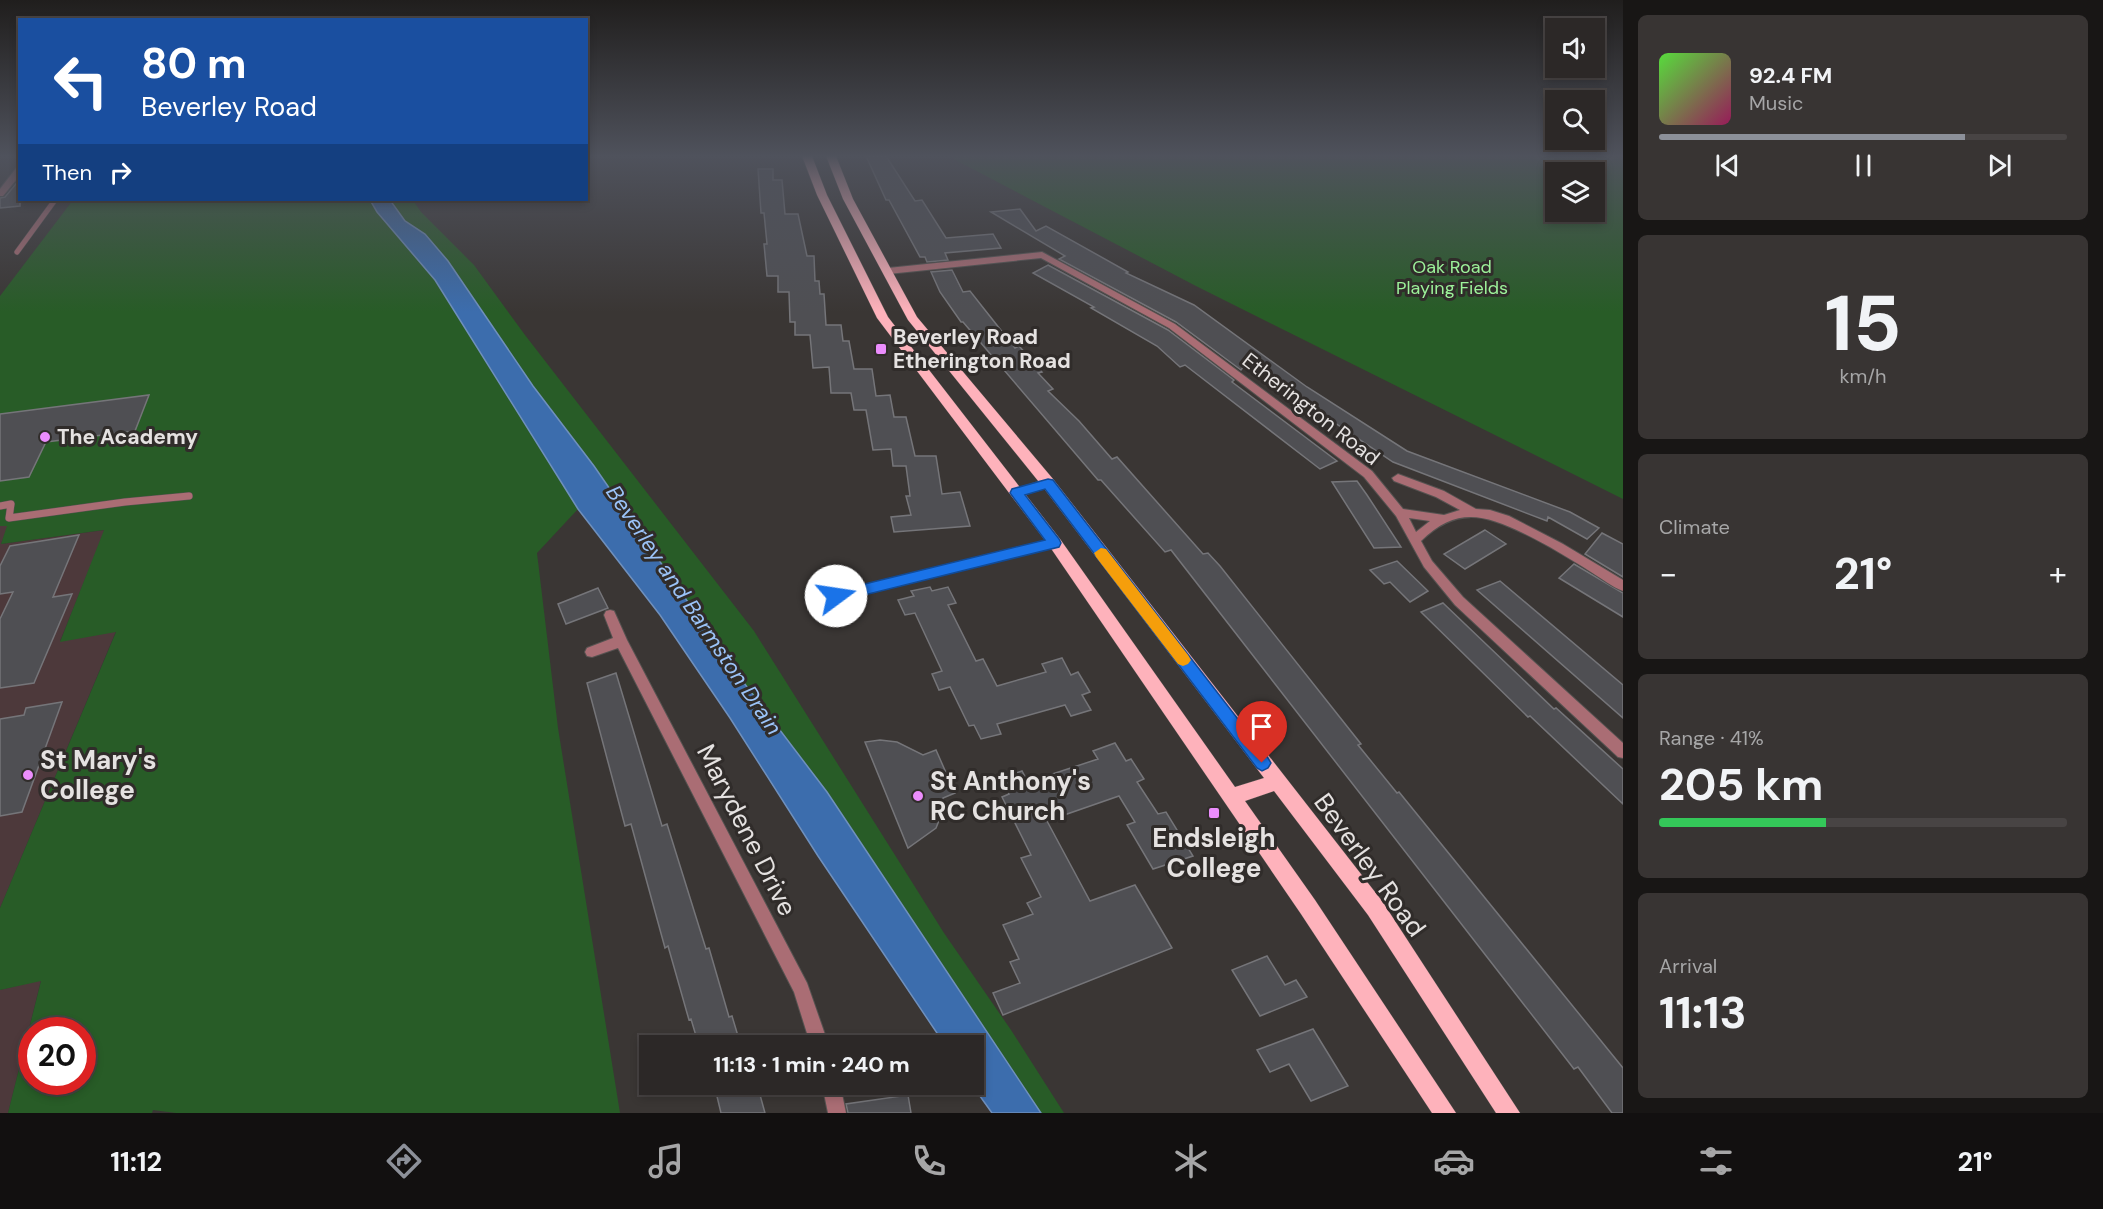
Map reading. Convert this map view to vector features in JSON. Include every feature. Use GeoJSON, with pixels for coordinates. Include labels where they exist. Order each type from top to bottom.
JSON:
{"type":"FeatureCollection","features":[{"type":"Feature","properties":{"kind":"main road","name":"Beverley Road"},"geometry":{"type":"LineString","coordinates":[[830,208],[846,243],[891,306],[912,318],[1048,483],[1375,908],[1509,1113]]}},
{"type":"Feature","properties":{"kind":"main road","name":"Beverley Road"},"geometry":{"type":"LineString","coordinates":[[853,208],[888,271],[891,306],[883,318],[1054,543],[1232,797],[1445,1113]]}},
{"type":"Feature","properties":{"kind":"main road"},"geometry":{"type":"LineString","coordinates":[[846,243],[870,240]]}},
{"type":"Feature","properties":{"kind":"main road"},"geometry":{"type":"LineString","coordinates":[[1232,797],[1277,782]]}},
{"type":"Feature","properties":{"kind":"street","name":"Etherington Road"},"geometry":{"type":"LineString","coordinates":[[888,271],[1042,255],[1172,326],[1368,474],[1400,513],[1428,564],[1459,602],[1623,752]]}},
{"type":"Feature","properties":{"kind":"street"},"geometry":{"type":"LineString","coordinates":[[1398,478],[1440,494],[1473,512]]}},
{"type":"Feature","properties":{"kind":"street"},"geometry":{"type":"LineString","coordinates":[[1016,493],[1048,483]]}},
{"type":"Feature","properties":{"kind":"street"},"geometry":{"type":"LineString","coordinates":[[1415,540],[1426,528],[1441,519],[1473,512],[1493,514],[1548,540],[1623,586]]}},
{"type":"Feature","properties":{"kind":"street"},"geometry":{"type":"LineString","coordinates":[[1400,513],[1441,519]]}},
{"type":"Feature","properties":{"kind":"street","name":"Marydene Drive"},"geometry":{"type":"LineString","coordinates":[[610,615],[621,641],[801,989],[816,1035]]}},
{"type":"Feature","properties":{"kind":"street"},"geometry":{"type":"LineString","coordinates":[[592,652],[621,641]]}},
{"type":"Feature","properties":{"kind":"street"},"geometry":{"type":"LineString","coordinates":[[833,1095],[837,1113]]}},
{"type":"Feature","properties":{"kind":"lane"},"geometry":{"type":"LineString","coordinates":[[17,252],[49,208]]}},
{"type":"Feature","properties":{"kind":"lane"},"geometry":{"type":"LineString","coordinates":[[0,506],[11,504],[9,518],[124,501],[189,496]]}},
{"type":"Feature","properties":{"kind":"lane"},"geometry":{"type":"LineString","coordinates":[[836,596],[1054,543]]}},
{"type":"Feature","properties":{"kind":"shaded area","name":"St Mary's College"},"geometry":{"type":"Polygon","coordinates":[[[0,526],[8,526],[1,544],[105,530],[60,641],[116,631],[0,908],[0,526]]]}},
{"type":"Feature","properties":{"kind":"shaded area"},"geometry":{"type":"Polygon","coordinates":[[[41,980],[32,1017],[18,1017],[18,1073],[8,1113],[0,1113],[0,990],[41,980]]]}},
{"type":"Feature","properties":{"kind":"green space"},"geometry":{"type":"Polygon","coordinates":[[[67,208],[375,208],[435,279],[578,509],[537,553],[558,728],[620,1113],[176,1113],[153,1110],[152,1113],[8,1113],[18,1073],[18,1095],[96,1095],[96,1017],[32,1017],[41,981],[0,990],[0,908],[116,632],[60,642],[104,530],[1,544],[7,526],[0,526],[0,296],[67,208]]]}},
{"type":"Feature","properties":{"kind":"green space"},"geometry":{"type":"Polygon","coordinates":[[[396,208],[418,208],[474,265],[525,335],[754,631],[944,933],[1011,1030],[1064,1113],[1041,1113],[827,792],[741,679],[594,466],[533,386],[448,261],[425,234],[404,220],[396,208]]]}},
{"type":"Feature","properties":{"kind":"green space","name":"Oak Road Playing Fields"},"geometry":{"type":"Polygon","coordinates":[[[1047,208],[1545,208],[1545,222],[1605,222],[1605,208],[1623,208],[1623,499],[1194,285],[1047,208]]]}},
{"type":"Feature","properties":{"kind":"water"},"geometry":{"type":"Polygon","coordinates":[[[375,208],[396,208],[405,221],[425,234],[448,261],[533,386],[594,466],[741,679],[827,792],[1041,1113],[992,1113],[979,1095],[984,1095],[984,1035],[938,1035],[660,615],[578,509],[435,280],[375,208]]]}},
{"type":"Feature","properties":{"kind":"building"},"geometry":{"type":"Polygon","coordinates":[[[761,208],[784,208],[785,214],[798,214],[807,256],[814,256],[815,281],[819,281],[820,294],[824,294],[826,325],[841,325],[843,341],[849,341],[854,369],[872,369],[876,396],[890,395],[894,417],[906,417],[915,456],[936,456],[942,494],[960,492],[970,526],[894,532],[891,517],[911,515],[906,496],[910,496],[906,466],[893,466],[891,449],[873,450],[866,410],[854,410],[851,393],[831,393],[829,367],[813,368],[810,335],[795,335],[795,322],[790,322],[789,292],[778,292],[778,276],[767,276],[764,244],[767,244],[764,213],[761,213],[761,208]]]}},
{"type":"Feature","properties":{"kind":"building"},"geometry":{"type":"Polygon","coordinates":[[[893,208],[927,208],[946,238],[993,234],[1001,248],[945,253],[948,260],[927,262],[925,257],[920,257],[893,208]]]}},
{"type":"Feature","properties":{"kind":"building"},"geometry":{"type":"Polygon","coordinates":[[[1020,209],[1036,231],[1046,226],[1128,272],[1126,273],[1194,305],[1307,387],[1407,451],[1570,512],[1599,528],[1587,539],[1548,517],[1547,521],[1393,462],[1246,363],[1241,370],[1176,322],[1059,259],[1065,256],[991,212],[1020,209]]]}},
{"type":"Feature","properties":{"kind":"building"},"geometry":{"type":"Polygon","coordinates":[[[1048,265],[1168,330],[1234,380],[1232,382],[1337,461],[1320,469],[1185,365],[1180,367],[1157,346],[1033,273],[1048,265]]]}},
{"type":"Feature","properties":{"kind":"building"},"geometry":{"type":"Polygon","coordinates":[[[952,270],[963,292],[970,291],[1015,348],[1019,346],[1042,372],[1038,373],[1053,389],[1048,391],[1079,421],[1112,459],[1117,457],[1203,554],[1208,553],[1220,566],[1361,744],[1358,745],[1397,793],[1399,792],[1623,1068],[1623,1113],[1612,1113],[1578,1067],[1574,1069],[1171,550],[1165,552],[1101,480],[1098,480],[961,322],[940,292],[931,272],[952,270]]]}},
{"type":"Feature","properties":{"kind":"building","name":"The Academy"},"geometry":{"type":"Polygon","coordinates":[[[149,395],[135,431],[46,442],[29,477],[0,481],[0,414],[149,395]]]}},
{"type":"Feature","properties":{"kind":"building"},"geometry":{"type":"Polygon","coordinates":[[[1357,481],[1401,547],[1374,548],[1332,482],[1357,481]]]}},
{"type":"Feature","properties":{"kind":"building"},"geometry":{"type":"Polygon","coordinates":[[[1485,530],[1506,544],[1465,569],[1444,554],[1485,530]]]}},
{"type":"Feature","properties":{"kind":"building"},"geometry":{"type":"Polygon","coordinates":[[[1602,533],[1623,544],[1623,577],[1585,554],[1602,533]]]}},
{"type":"Feature","properties":{"kind":"building"},"geometry":{"type":"Polygon","coordinates":[[[79,535],[53,597],[72,594],[34,683],[0,688],[0,619],[13,592],[0,594],[0,566],[10,546],[79,535]]]}},
{"type":"Feature","properties":{"kind":"building"},"geometry":{"type":"Polygon","coordinates":[[[1397,561],[1428,591],[1410,602],[1390,582],[1384,584],[1370,570],[1397,561]]]}},
{"type":"Feature","properties":{"kind":"building"},"geometry":{"type":"Polygon","coordinates":[[[1574,564],[1623,593],[1623,617],[1559,578],[1574,564]]]}},
{"type":"Feature","properties":{"kind":"building"},"geometry":{"type":"Polygon","coordinates":[[[1500,581],[1623,685],[1623,718],[1477,590],[1500,581]]]}},
{"type":"Feature","properties":{"kind":"building"},"geometry":{"type":"Polygon","coordinates":[[[930,587],[932,591],[948,587],[956,603],[948,605],[976,661],[983,659],[997,686],[1046,672],[1042,664],[1062,658],[1071,675],[1078,672],[1090,692],[1082,695],[1091,710],[1071,716],[1065,705],[997,724],[1001,734],[981,739],[974,725],[969,726],[950,687],[939,690],[932,674],[942,671],[915,613],[905,615],[898,600],[914,596],[911,591],[930,587]]]}},
{"type":"Feature","properties":{"kind":"building"},"geometry":{"type":"Polygon","coordinates":[[[598,588],[608,608],[566,624],[558,604],[598,588]]]}},
{"type":"Feature","properties":{"kind":"building"},"geometry":{"type":"Polygon","coordinates":[[[1443,603],[1554,709],[1556,708],[1623,769],[1623,804],[1530,716],[1528,717],[1421,612],[1443,603]]]}},
{"type":"Feature","properties":{"kind":"building"},"geometry":{"type":"Polygon","coordinates":[[[616,673],[662,826],[667,824],[706,949],[709,948],[729,1017],[732,1016],[738,1035],[696,1035],[691,1019],[689,1020],[668,946],[665,948],[631,824],[625,826],[587,683],[616,673]]]}},
{"type":"Feature","properties":{"kind":"building"},"geometry":{"type":"Polygon","coordinates":[[[62,702],[22,812],[0,816],[0,719],[24,715],[26,708],[62,702]]]}},
{"type":"Feature","properties":{"kind":"building","name":"St Anthony's RC Church"},"geometry":{"type":"Polygon","coordinates":[[[880,740],[897,742],[923,755],[936,750],[955,793],[943,798],[942,813],[936,828],[908,848],[865,742],[880,740]]]}},
{"type":"Feature","properties":{"kind":"building"},"geometry":{"type":"Polygon","coordinates":[[[1115,743],[1126,761],[1131,759],[1144,779],[1137,782],[1158,814],[1166,812],[1193,856],[1153,869],[1127,825],[1135,822],[1119,796],[1047,821],[1090,901],[1135,885],[1172,948],[1003,1015],[993,993],[1020,983],[1010,962],[1019,959],[1003,925],[1033,914],[1027,903],[1041,897],[1021,858],[1031,855],[1002,797],[1009,794],[1001,778],[1022,771],[1028,782],[1098,759],[1093,751],[1115,743]]]}},
{"type":"Feature","properties":{"kind":"building"},"geometry":{"type":"Polygon","coordinates":[[[1267,956],[1285,985],[1296,980],[1307,997],[1260,1016],[1232,970],[1267,956]]]}},
{"type":"Feature","properties":{"kind":"building"},"geometry":{"type":"Polygon","coordinates":[[[1313,1029],[1348,1086],[1311,1101],[1289,1064],[1270,1072],[1257,1050],[1313,1029]]]}},
{"type":"Feature","properties":{"kind":"building"},"geometry":{"type":"Polygon","coordinates":[[[717,1095],[760,1095],[765,1113],[721,1113],[717,1095]]]}},
{"type":"Feature","properties":{"kind":"building"},"geometry":{"type":"Polygon","coordinates":[[[908,1095],[911,1113],[848,1113],[846,1104],[908,1095]]]}},
{"type":"Feature","properties":{"kind":"slow traffic"},"geometry":{"type":"LineString","coordinates":[[1101,553],[1183,660]]}},
{"type":"Feature","properties":{"kind":"place","name":"Beverley Road Etherington Road"},"geometry":{"type":"Point","coordinates":[881,349]}},
{"type":"Feature","properties":{"kind":"place","name":"The Academy"},"geometry":{"type":"Point","coordinates":[45,437]}},
{"type":"Feature","properties":{"kind":"place","name":"St Mary's College"},"geometry":{"type":"Point","coordinates":[28,775]}},
{"type":"Feature","properties":{"kind":"place","name":"St Anthony's RC Church"},"geometry":{"type":"Point","coordinates":[918,796]}},
{"type":"Feature","properties":{"kind":"place","name":"Endsleigh College"},"geometry":{"type":"Point","coordinates":[1214,813]}},
{"type":"Feature","properties":{"kind":"route"},"geometry":{"type":"LineString","coordinates":[[836,596],[1054,543],[1016,493],[1048,483],[1262,763]]}},
{"type":"Feature","properties":{"kind":"water label","name":"Beverley and Barmston Drain"},"geometry":{"type":"Point","coordinates":[694,610]}}]}
